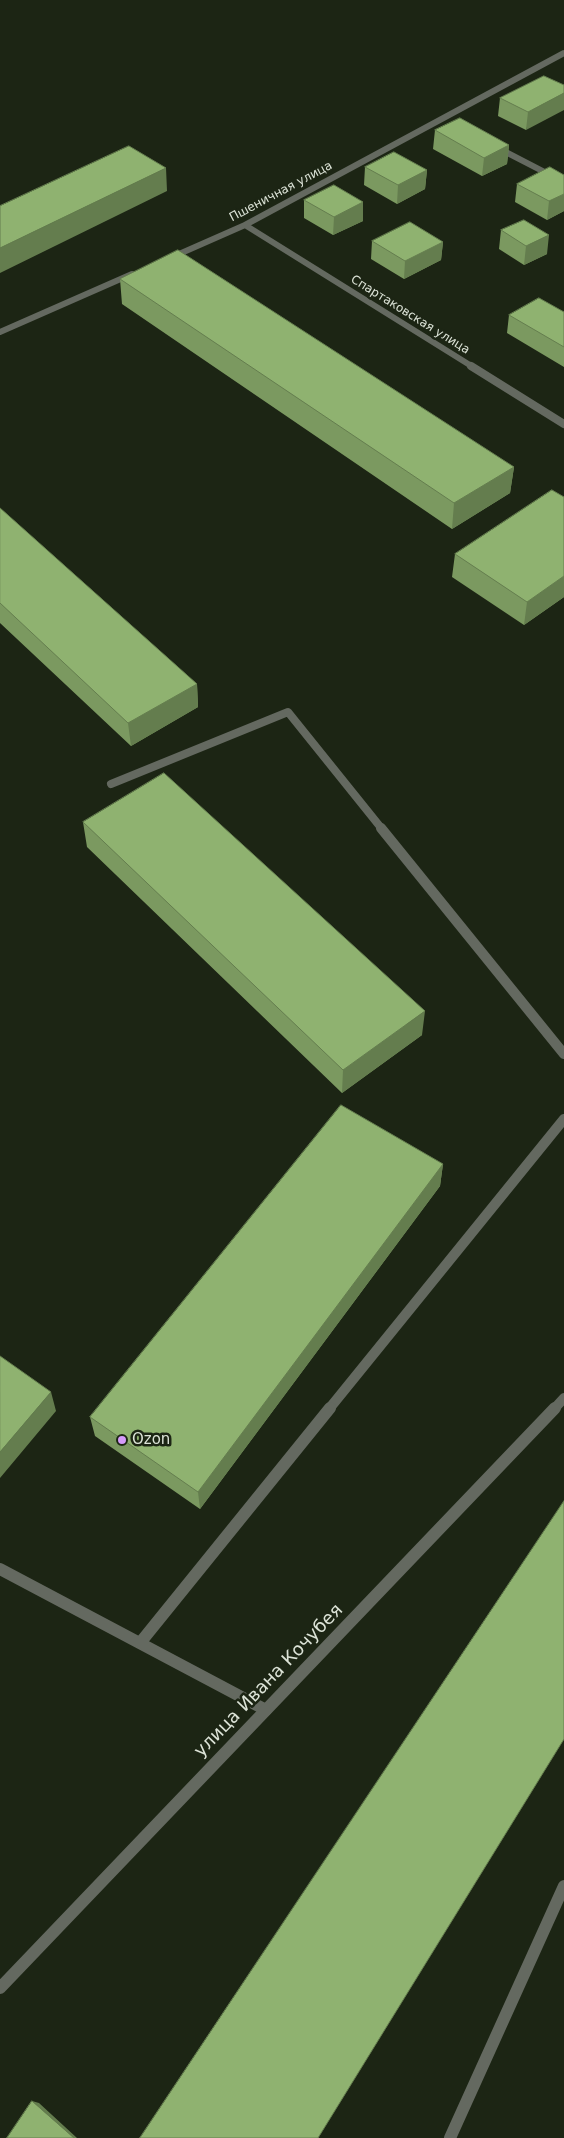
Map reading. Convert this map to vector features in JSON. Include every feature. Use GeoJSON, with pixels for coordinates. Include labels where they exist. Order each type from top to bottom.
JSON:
{"type":"FeatureCollection","features":[{"type":"Feature","properties":{"kind":"street","name":"Пшеничная улица"},"geometry":{"type":"LineString","coordinates":[[163,261],[245,225],[564,53]]}},
{"type":"Feature","properties":{"kind":"street"},"geometry":{"type":"LineString","coordinates":[[442,119],[451,123]]}},
{"type":"Feature","properties":{"kind":"street"},"geometry":{"type":"LineString","coordinates":[[486,141],[564,182]]}},
{"type":"Feature","properties":{"kind":"street","name":"Спартаковская улица"},"geometry":{"type":"LineString","coordinates":[[245,225],[564,424]]}},
{"type":"Feature","properties":{"kind":"street"},"geometry":{"type":"LineString","coordinates":[[0,332],[136,273]]}},
{"type":"Feature","properties":{"kind":"street"},"geometry":{"type":"LineString","coordinates":[[111,784],[288,712],[564,1054]]}},
{"type":"Feature","properties":{"kind":"street"},"geometry":{"type":"LineString","coordinates":[[140,1643],[564,1119]]}},
{"type":"Feature","properties":{"kind":"street","name":"улица Ивана Кочубея"},"geometry":{"type":"LineString","coordinates":[[0,1988],[564,1398]]}},
{"type":"Feature","properties":{"kind":"street"},"geometry":{"type":"LineString","coordinates":[[0,1569],[266,1710]]}},
{"type":"Feature","properties":{"kind":"street"},"geometry":{"type":"LineString","coordinates":[[450,2138],[564,1886]]}},
{"type":"Feature","properties":{"kind":"building"},"geometry":{"type":"Polygon","coordinates":[[[544,76],[564,85],[564,93],[528,112],[500,98],[544,76]]]}},
{"type":"Feature","properties":{"kind":"building"},"geometry":{"type":"Polygon","coordinates":[[[460,118],[509,145],[484,158],[435,130],[460,118]]]}},
{"type":"Feature","properties":{"kind":"building"},"geometry":{"type":"Polygon","coordinates":[[[129,146],[166,168],[0,248],[0,206],[129,146]]]}},
{"type":"Feature","properties":{"kind":"building"},"geometry":{"type":"Polygon","coordinates":[[[394,152],[427,170],[398,185],[365,167],[394,152]]]}},
{"type":"Feature","properties":{"kind":"building"},"geometry":{"type":"Polygon","coordinates":[[[550,167],[564,175],[564,194],[549,201],[517,184],[550,167]]]}},
{"type":"Feature","properties":{"kind":"building"},"geometry":{"type":"Polygon","coordinates":[[[334,185],[363,202],[334,217],[304,200],[334,185]]]}},
{"type":"Feature","properties":{"kind":"building"},"geometry":{"type":"Polygon","coordinates":[[[524,220],[549,235],[526,246],[501,230],[524,220]]]}},
{"type":"Feature","properties":{"kind":"building"},"geometry":{"type":"Polygon","coordinates":[[[410,222],[443,242],[405,261],[372,241],[410,222]]]}},
{"type":"Feature","properties":{"kind":"building"},"geometry":{"type":"Polygon","coordinates":[[[178,250],[514,467],[454,503],[120,279],[178,250]]]}},
{"type":"Feature","properties":{"kind":"building"},"geometry":{"type":"Polygon","coordinates":[[[539,298],[564,312],[564,347],[509,315],[539,298]]]}},
{"type":"Feature","properties":{"kind":"building"},"geometry":{"type":"Polygon","coordinates":[[[552,490],[564,497],[564,576],[527,602],[455,554],[552,490]]]}},
{"type":"Feature","properties":{"kind":"building"},"geometry":{"type":"Polygon","coordinates":[[[0,508],[197,684],[128,723],[0,603],[0,508]]]}},
{"type":"Feature","properties":{"kind":"building"},"geometry":{"type":"Polygon","coordinates":[[[164,773],[425,1011],[343,1070],[83,822],[164,773]]]}},
{"type":"Feature","properties":{"kind":"building"},"geometry":{"type":"Polygon","coordinates":[[[341,1105],[443,1164],[198,1492],[90,1417],[341,1105]]]}},
{"type":"Feature","properties":{"kind":"building"},"geometry":{"type":"Polygon","coordinates":[[[0,1356],[51,1392],[0,1452],[0,1356]]]}},
{"type":"Feature","properties":{"kind":"building"},"geometry":{"type":"Polygon","coordinates":[[[564,1501],[564,1739],[318,2138],[140,2138],[564,1501]]]}},
{"type":"Feature","properties":{"kind":"building"},"geometry":{"type":"Polygon","coordinates":[[[32,2101],[74,2138],[7,2138],[32,2101]]]}},
{"type":"Feature","properties":{"kind":"place","name":"Ozon"},"geometry":{"type":"Point","coordinates":[122,1440]}}]}
